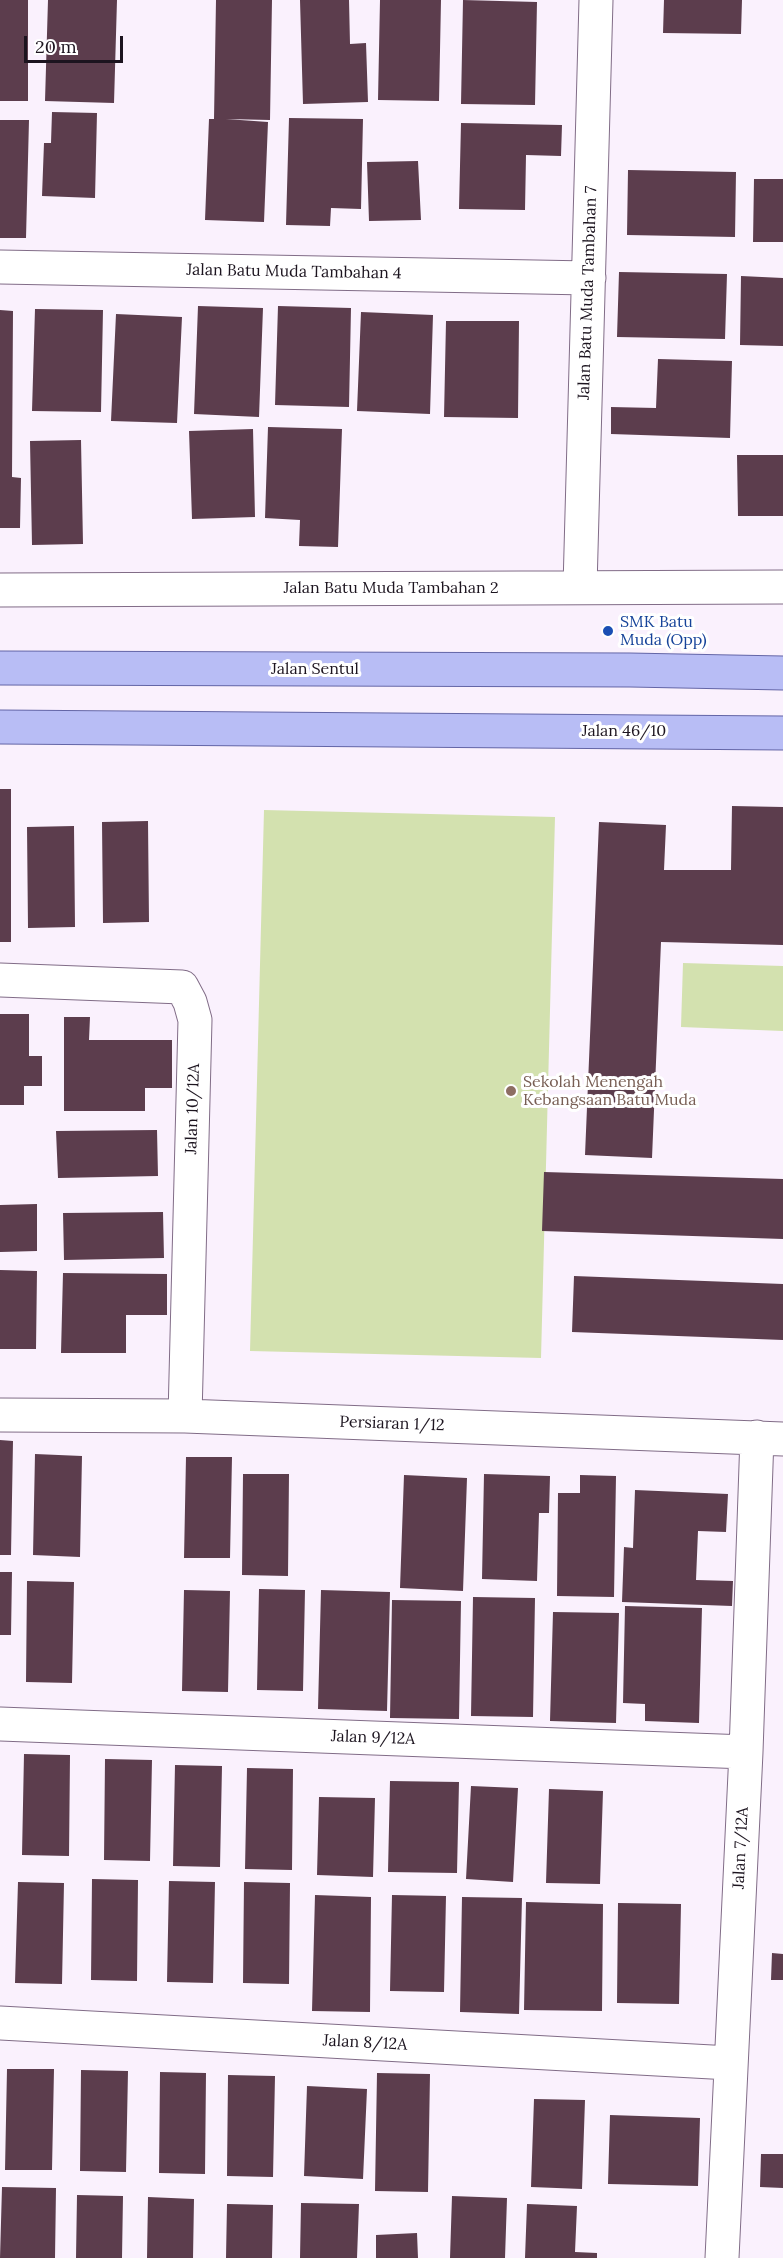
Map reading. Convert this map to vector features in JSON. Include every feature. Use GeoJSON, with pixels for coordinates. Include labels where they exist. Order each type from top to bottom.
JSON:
{"type":"FeatureCollection","features":[{"type":"Feature","properties":{"kind":"main road","name":"Jalan Sentul"},"geometry":{"type":"LineString","coordinates":[[0,668],[630,670],[783,673]]}},
{"type":"Feature","properties":{"kind":"main road","name":"Jalan 46/10"},"geometry":{"type":"LineString","coordinates":[[0,727],[783,733]]}},
{"type":"Feature","properties":{"kind":"street","name":"Jalan Batu Muda Tambahan 7"},"geometry":{"type":"LineString","coordinates":[[580,587],[596,0]]}},
{"type":"Feature","properties":{"kind":"street","name":"Jalan Batu Muda Tambahan 4"},"geometry":{"type":"LineString","coordinates":[[0,267],[589,278]]}},
{"type":"Feature","properties":{"kind":"street","name":"Jalan Batu Muda Tambahan 2"},"geometry":{"type":"LineString","coordinates":[[0,590],[783,587]]}},
{"type":"Feature","properties":{"kind":"street","name":"Jalan 10/12A"},"geometry":{"type":"LineString","coordinates":[[0,980],[182,987],[190,1002],[195,1020],[185,1416]]}},
{"type":"Feature","properties":{"kind":"street","name":"Persiaran 1/12"},"geometry":{"type":"LineString","coordinates":[[0,1415],[185,1416],[770,1438]]}},
{"type":"Feature","properties":{"kind":"street","name":"Jalan 7/12A"},"geometry":{"type":"LineString","coordinates":[[722,2258],[746,1752],[770,1438]]}},
{"type":"Feature","properties":{"kind":"street","name":"Jalan 9/12A"},"geometry":{"type":"LineString","coordinates":[[0,1724],[746,1752]]}},
{"type":"Feature","properties":{"kind":"street","name":"Jalan 8/12A"},"geometry":{"type":"LineString","coordinates":[[0,2023],[730,2063]]}},
{"type":"Feature","properties":{"kind":"green space"},"geometry":{"type":"Polygon","coordinates":[[[264,810],[555,817],[541,1358],[250,1351],[264,810]]]}},
{"type":"Feature","properties":{"kind":"green space"},"geometry":{"type":"Polygon","coordinates":[[[683,963],[783,966],[783,1031],[681,1027],[683,963]]]}},
{"type":"Feature","properties":{"kind":"building"},"geometry":{"type":"Polygon","coordinates":[[[0,0],[28,0],[28,101],[0,101],[0,0]]]}},
{"type":"Feature","properties":{"kind":"building"},"geometry":{"type":"Polygon","coordinates":[[[48,0],[117,0],[114,103],[45,101],[48,0]]]}},
{"type":"Feature","properties":{"kind":"building"},"geometry":{"type":"Polygon","coordinates":[[[216,0],[272,0],[270,120],[226,119],[268,122],[264,222],[205,220],[209,119],[214,119],[216,0]]]}},
{"type":"Feature","properties":{"kind":"building"},"geometry":{"type":"Polygon","coordinates":[[[300,0],[349,0],[350,44],[366,43],[368,102],[303,104],[300,0]]]}},
{"type":"Feature","properties":{"kind":"building"},"geometry":{"type":"Polygon","coordinates":[[[380,0],[441,0],[439,101],[378,100],[380,0]]]}},
{"type":"Feature","properties":{"kind":"building"},"geometry":{"type":"Polygon","coordinates":[[[463,0],[537,2],[535,105],[461,104],[463,0]]]}},
{"type":"Feature","properties":{"kind":"building"},"geometry":{"type":"Polygon","coordinates":[[[664,0],[742,0],[741,34],[663,33],[664,0]]]}},
{"type":"Feature","properties":{"kind":"building"},"geometry":{"type":"Polygon","coordinates":[[[52,112],[97,113],[95,198],[42,196],[44,143],[51,143],[52,112]]]}},
{"type":"Feature","properties":{"kind":"building"},"geometry":{"type":"Polygon","coordinates":[[[289,118],[363,119],[361,209],[331,208],[330,226],[286,225],[289,118]]]}},
{"type":"Feature","properties":{"kind":"building"},"geometry":{"type":"Polygon","coordinates":[[[0,120],[29,120],[26,238],[0,238],[0,120]]]}},
{"type":"Feature","properties":{"kind":"building"},"geometry":{"type":"Polygon","coordinates":[[[461,123],[562,125],[561,156],[526,155],[525,210],[459,209],[461,123]]]}},
{"type":"Feature","properties":{"kind":"building"},"geometry":{"type":"Polygon","coordinates":[[[418,161],[421,220],[369,221],[367,162],[418,161]]]}},
{"type":"Feature","properties":{"kind":"building"},"geometry":{"type":"Polygon","coordinates":[[[628,170],[736,172],[735,237],[627,235],[628,170]]]}},
{"type":"Feature","properties":{"kind":"building"},"geometry":{"type":"Polygon","coordinates":[[[754,179],[783,179],[783,242],[753,242],[754,179]]]}},
{"type":"Feature","properties":{"kind":"building"},"geometry":{"type":"Polygon","coordinates":[[[619,272],[727,274],[725,339],[617,337],[619,272]]]}},
{"type":"Feature","properties":{"kind":"building"},"geometry":{"type":"Polygon","coordinates":[[[741,276],[783,278],[783,346],[740,345],[741,276]]]}},
{"type":"Feature","properties":{"kind":"building"},"geometry":{"type":"Polygon","coordinates":[[[198,306],[263,308],[259,417],[194,414],[198,306]]]}},
{"type":"Feature","properties":{"kind":"building"},"geometry":{"type":"Polygon","coordinates":[[[278,306],[351,308],[349,407],[275,405],[278,306]]]}},
{"type":"Feature","properties":{"kind":"building"},"geometry":{"type":"Polygon","coordinates":[[[35,309],[103,310],[101,412],[32,411],[35,309]]]}},
{"type":"Feature","properties":{"kind":"building"},"geometry":{"type":"Polygon","coordinates":[[[0,310],[13,311],[12,477],[21,478],[20,528],[0,528],[0,310]]]}},
{"type":"Feature","properties":{"kind":"building"},"geometry":{"type":"Polygon","coordinates":[[[361,312],[433,315],[430,414],[357,411],[361,312]]]}},
{"type":"Feature","properties":{"kind":"building"},"geometry":{"type":"Polygon","coordinates":[[[116,314],[182,317],[177,423],[111,421],[116,314]]]}},
{"type":"Feature","properties":{"kind":"building"},"geometry":{"type":"Polygon","coordinates":[[[446,321],[519,321],[518,418],[444,417],[446,321]]]}},
{"type":"Feature","properties":{"kind":"building"},"geometry":{"type":"Polygon","coordinates":[[[658,359],[732,361],[730,438],[611,434],[611,407],[656,408],[658,359]]]}},
{"type":"Feature","properties":{"kind":"building"},"geometry":{"type":"Polygon","coordinates":[[[268,427],[342,429],[338,547],[299,546],[300,520],[265,518],[268,427]]]}},
{"type":"Feature","properties":{"kind":"building"},"geometry":{"type":"Polygon","coordinates":[[[253,429],[255,517],[192,519],[189,431],[253,429]]]}},
{"type":"Feature","properties":{"kind":"building"},"geometry":{"type":"Polygon","coordinates":[[[81,440],[83,544],[32,545],[30,441],[81,440]]]}},
{"type":"Feature","properties":{"kind":"building"},"geometry":{"type":"Polygon","coordinates":[[[737,455],[783,455],[783,516],[738,516],[737,455]]]}},
{"type":"Feature","properties":{"kind":"building"},"geometry":{"type":"Polygon","coordinates":[[[0,789],[11,789],[11,942],[0,942],[0,789]]]}},
{"type":"Feature","properties":{"kind":"building"},"geometry":{"type":"Polygon","coordinates":[[[732,806],[783,807],[783,945],[661,942],[652,1158],[585,1155],[599,822],[666,825],[664,870],[731,870],[732,806]]]}},
{"type":"Feature","properties":{"kind":"building"},"geometry":{"type":"Polygon","coordinates":[[[148,821],[149,922],[103,923],[102,822],[148,821]]]}},
{"type":"Feature","properties":{"kind":"building"},"geometry":{"type":"Polygon","coordinates":[[[74,826],[75,927],[28,928],[27,827],[74,826]]]}},
{"type":"Feature","properties":{"kind":"building"},"geometry":{"type":"Polygon","coordinates":[[[0,1014],[29,1014],[29,1056],[42,1056],[42,1086],[24,1086],[24,1105],[0,1105],[0,1014]]]}},
{"type":"Feature","properties":{"kind":"building"},"geometry":{"type":"Polygon","coordinates":[[[64,1017],[90,1017],[89,1040],[172,1040],[172,1088],[145,1088],[145,1111],[64,1111],[64,1017]]]}},
{"type":"Feature","properties":{"kind":"building"},"geometry":{"type":"Polygon","coordinates":[[[157,1130],[158,1176],[58,1178],[56,1131],[157,1130]]]}},
{"type":"Feature","properties":{"kind":"building"},"geometry":{"type":"Polygon","coordinates":[[[544,1172],[783,1179],[783,1239],[542,1231],[544,1172]]]}},
{"type":"Feature","properties":{"kind":"building"},"geometry":{"type":"Polygon","coordinates":[[[37,1204],[37,1251],[0,1252],[0,1205],[37,1204]]]}},
{"type":"Feature","properties":{"kind":"building"},"geometry":{"type":"Polygon","coordinates":[[[163,1212],[164,1258],[64,1260],[63,1213],[163,1212]]]}},
{"type":"Feature","properties":{"kind":"building"},"geometry":{"type":"Polygon","coordinates":[[[0,1270],[37,1271],[36,1349],[0,1349],[0,1270]]]}},
{"type":"Feature","properties":{"kind":"building"},"geometry":{"type":"Polygon","coordinates":[[[63,1273],[167,1274],[167,1315],[126,1315],[126,1353],[61,1353],[63,1273]]]}},
{"type":"Feature","properties":{"kind":"building"},"geometry":{"type":"Polygon","coordinates":[[[574,1276],[783,1284],[783,1340],[572,1332],[574,1276]]]}},
{"type":"Feature","properties":{"kind":"building"},"geometry":{"type":"Polygon","coordinates":[[[0,1440],[13,1441],[11,1555],[0,1555],[0,1440]]]}},
{"type":"Feature","properties":{"kind":"building"},"geometry":{"type":"Polygon","coordinates":[[[35,1454],[82,1456],[80,1557],[33,1555],[35,1454]]]}},
{"type":"Feature","properties":{"kind":"building"},"geometry":{"type":"Polygon","coordinates":[[[186,1457],[232,1457],[230,1558],[184,1558],[186,1457]]]}},
{"type":"Feature","properties":{"kind":"building"},"geometry":{"type":"Polygon","coordinates":[[[243,1474],[289,1474],[288,1576],[242,1575],[243,1474]]]}},
{"type":"Feature","properties":{"kind":"building"},"geometry":{"type":"Polygon","coordinates":[[[484,1474],[550,1476],[549,1513],[539,1513],[537,1581],[482,1579],[484,1474]]]}},
{"type":"Feature","properties":{"kind":"building"},"geometry":{"type":"Polygon","coordinates":[[[404,1475],[467,1478],[463,1591],[400,1588],[404,1475]]]}},
{"type":"Feature","properties":{"kind":"building"},"geometry":{"type":"Polygon","coordinates":[[[580,1475],[616,1476],[614,1597],[557,1596],[558,1493],[580,1493],[580,1475]]]}},
{"type":"Feature","properties":{"kind":"building"},"geometry":{"type":"Polygon","coordinates":[[[635,1490],[728,1494],[726,1532],[698,1531],[696,1580],[733,1581],[732,1606],[622,1602],[624,1547],[633,1548],[635,1490]]]}},
{"type":"Feature","properties":{"kind":"building"},"geometry":{"type":"Polygon","coordinates":[[[0,1572],[12,1572],[11,1635],[0,1635],[0,1572]]]}},
{"type":"Feature","properties":{"kind":"building"},"geometry":{"type":"Polygon","coordinates":[[[27,1581],[74,1582],[72,1683],[26,1682],[27,1581]]]}},
{"type":"Feature","properties":{"kind":"building"},"geometry":{"type":"Polygon","coordinates":[[[259,1589],[305,1590],[303,1691],[257,1690],[259,1589]]]}},
{"type":"Feature","properties":{"kind":"building"},"geometry":{"type":"Polygon","coordinates":[[[184,1590],[230,1591],[228,1692],[182,1691],[184,1590]]]}},
{"type":"Feature","properties":{"kind":"building"},"geometry":{"type":"Polygon","coordinates":[[[321,1590],[390,1592],[387,1711],[318,1709],[321,1590]]]}},
{"type":"Feature","properties":{"kind":"building"},"geometry":{"type":"Polygon","coordinates":[[[473,1597],[535,1598],[533,1717],[471,1716],[473,1597]]]}},
{"type":"Feature","properties":{"kind":"building"},"geometry":{"type":"Polygon","coordinates":[[[392,1600],[461,1601],[459,1719],[390,1718],[392,1600]]]}},
{"type":"Feature","properties":{"kind":"building"},"geometry":{"type":"Polygon","coordinates":[[[625,1606],[702,1608],[699,1723],[645,1721],[645,1704],[623,1703],[625,1606]]]}},
{"type":"Feature","properties":{"kind":"building"},"geometry":{"type":"Polygon","coordinates":[[[553,1612],[619,1613],[616,1723],[550,1721],[553,1612]]]}},
{"type":"Feature","properties":{"kind":"building"},"geometry":{"type":"Polygon","coordinates":[[[24,1754],[70,1755],[69,1856],[22,1855],[24,1754]]]}},
{"type":"Feature","properties":{"kind":"building"},"geometry":{"type":"Polygon","coordinates":[[[105,1759],[152,1760],[150,1861],[104,1860],[105,1759]]]}},
{"type":"Feature","properties":{"kind":"building"},"geometry":{"type":"Polygon","coordinates":[[[175,1765],[222,1766],[220,1867],[173,1866],[175,1765]]]}},
{"type":"Feature","properties":{"kind":"building"},"geometry":{"type":"Polygon","coordinates":[[[247,1768],[293,1769],[292,1870],[245,1869],[247,1768]]]}},
{"type":"Feature","properties":{"kind":"building"},"geometry":{"type":"Polygon","coordinates":[[[390,1781],[459,1782],[457,1873],[388,1872],[390,1781]]]}},
{"type":"Feature","properties":{"kind":"building"},"geometry":{"type":"Polygon","coordinates":[[[471,1786],[518,1788],[513,1882],[466,1879],[471,1786]]]}},
{"type":"Feature","properties":{"kind":"building"},"geometry":{"type":"Polygon","coordinates":[[[549,1789],[603,1791],[600,1884],[546,1883],[549,1789]]]}},
{"type":"Feature","properties":{"kind":"building"},"geometry":{"type":"Polygon","coordinates":[[[319,1797],[375,1798],[373,1877],[317,1875],[319,1797]]]}},
{"type":"Feature","properties":{"kind":"building"},"geometry":{"type":"Polygon","coordinates":[[[92,1879],[138,1880],[137,1981],[91,1980],[92,1879]]]}},
{"type":"Feature","properties":{"kind":"building"},"geometry":{"type":"Polygon","coordinates":[[[169,1881],[215,1882],[213,1983],[167,1982],[169,1881]]]}},
{"type":"Feature","properties":{"kind":"building"},"geometry":{"type":"Polygon","coordinates":[[[18,1882],[64,1883],[62,1984],[15,1983],[18,1882]]]}},
{"type":"Feature","properties":{"kind":"building"},"geometry":{"type":"Polygon","coordinates":[[[244,1882],[290,1883],[289,1984],[243,1983],[244,1882]]]}},
{"type":"Feature","properties":{"kind":"building"},"geometry":{"type":"Polygon","coordinates":[[[315,1895],[371,1897],[370,2012],[312,2011],[315,1895]]]}},
{"type":"Feature","properties":{"kind":"building"},"geometry":{"type":"Polygon","coordinates":[[[392,1895],[446,1896],[444,1992],[390,1991],[392,1895]]]}},
{"type":"Feature","properties":{"kind":"building"},"geometry":{"type":"Polygon","coordinates":[[[462,1897],[522,1898],[519,2014],[460,2012],[462,1897]]]}},
{"type":"Feature","properties":{"kind":"building"},"geometry":{"type":"Polygon","coordinates":[[[526,1902],[603,1904],[602,2011],[524,2010],[526,1902]]]}},
{"type":"Feature","properties":{"kind":"building"},"geometry":{"type":"Polygon","coordinates":[[[618,1903],[681,1904],[679,2004],[617,2003],[618,1903]]]}},
{"type":"Feature","properties":{"kind":"building"},"geometry":{"type":"Polygon","coordinates":[[[772,1953],[783,1954],[783,1980],[771,1980],[772,1953]]]}},
{"type":"Feature","properties":{"kind":"building"},"geometry":{"type":"Polygon","coordinates":[[[7,2069],[54,2069],[52,2170],[5,2170],[7,2069]]]}},
{"type":"Feature","properties":{"kind":"building"},"geometry":{"type":"Polygon","coordinates":[[[81,2070],[128,2071],[126,2172],[80,2171],[81,2070]]]}},
{"type":"Feature","properties":{"kind":"building"},"geometry":{"type":"Polygon","coordinates":[[[160,2072],[206,2073],[205,2174],[159,2173],[160,2072]]]}},
{"type":"Feature","properties":{"kind":"building"},"geometry":{"type":"Polygon","coordinates":[[[377,2073],[430,2074],[428,2192],[375,2191],[377,2073]]]}},
{"type":"Feature","properties":{"kind":"building"},"geometry":{"type":"Polygon","coordinates":[[[228,2075],[275,2076],[273,2177],[227,2176],[228,2075]]]}},
{"type":"Feature","properties":{"kind":"building"},"geometry":{"type":"Polygon","coordinates":[[[307,2086],[367,2089],[363,2179],[304,2176],[307,2086]]]}},
{"type":"Feature","properties":{"kind":"building"},"geometry":{"type":"Polygon","coordinates":[[[534,2099],[585,2100],[582,2189],[531,2187],[534,2099]]]}},
{"type":"Feature","properties":{"kind":"building"},"geometry":{"type":"Polygon","coordinates":[[[610,2115],[700,2118],[698,2186],[608,2184],[610,2115]]]}},
{"type":"Feature","properties":{"kind":"building"},"geometry":{"type":"Polygon","coordinates":[[[761,2154],[783,2154],[783,2188],[760,2187],[761,2154]]]}},
{"type":"Feature","properties":{"kind":"building"},"geometry":{"type":"Polygon","coordinates":[[[2,2187],[56,2188],[55,2258],[0,2258],[2,2187]]]}},
{"type":"Feature","properties":{"kind":"building"},"geometry":{"type":"Polygon","coordinates":[[[77,2195],[123,2196],[122,2258],[76,2258],[77,2195]]]}},
{"type":"Feature","properties":{"kind":"building"},"geometry":{"type":"Polygon","coordinates":[[[452,2196],[507,2198],[505,2258],[450,2258],[452,2196]]]}},
{"type":"Feature","properties":{"kind":"building"},"geometry":{"type":"Polygon","coordinates":[[[148,2197],[194,2199],[193,2258],[147,2258],[148,2197]]]}},
{"type":"Feature","properties":{"kind":"building"},"geometry":{"type":"Polygon","coordinates":[[[301,2203],[359,2204],[357,2258],[300,2258],[301,2203]]]}},
{"type":"Feature","properties":{"kind":"building"},"geometry":{"type":"Polygon","coordinates":[[[227,2204],[273,2205],[272,2258],[226,2258],[227,2204]]]}},
{"type":"Feature","properties":{"kind":"building"},"geometry":{"type":"Polygon","coordinates":[[[527,2204],[577,2206],[575,2252],[597,2253],[597,2258],[525,2258],[527,2204]]]}},
{"type":"Feature","properties":{"kind":"building"},"geometry":{"type":"Polygon","coordinates":[[[417,2233],[418,2258],[376,2258],[376,2235],[417,2233]]]}},
{"type":"Feature","properties":{"kind":"place","name":"SMK Batu Muda (Opp)"},"geometry":{"type":"Point","coordinates":[608,631]}},
{"type":"Feature","properties":{"kind":"place","name":"Sekolah Menengah Kebangsaan Batu Muda"},"geometry":{"type":"Point","coordinates":[511,1091]}}]}
